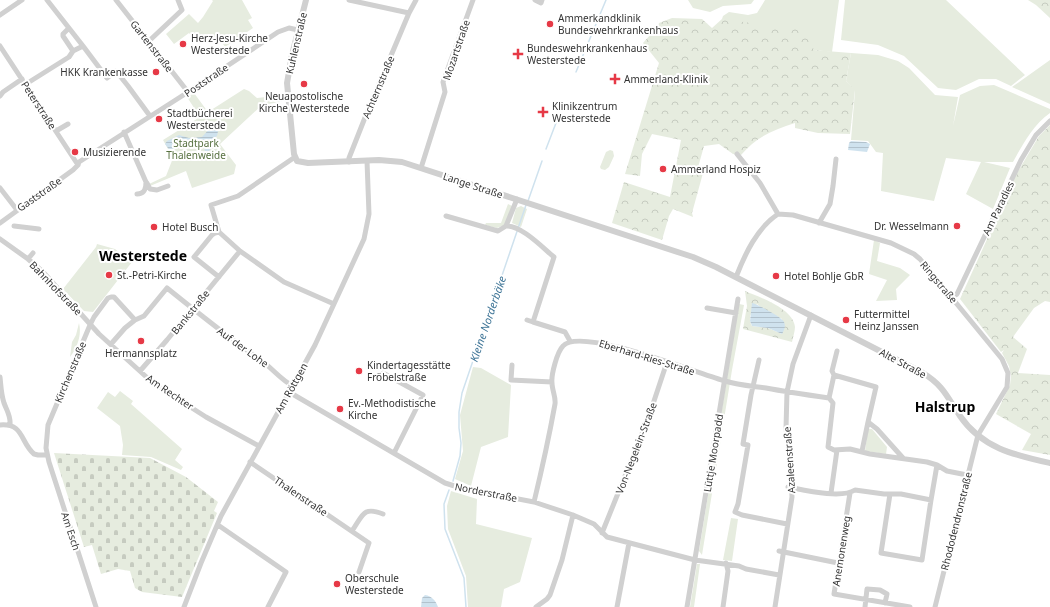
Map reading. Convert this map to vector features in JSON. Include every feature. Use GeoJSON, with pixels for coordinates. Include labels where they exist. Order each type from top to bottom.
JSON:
{"type":"FeatureCollection","features":[{"type":"Feature","properties":{"kind":"street"},"geometry":{"type":"LineString","coordinates":[[0,15],[22,0]]}},
{"type":"Feature","properties":{"kind":"street"},"geometry":{"type":"LineString","coordinates":[[47,0],[107,78],[116,71],[150,116]]}},
{"type":"Feature","properties":{"kind":"street","name":"Gartenstraße"},"geometry":{"type":"LineString","coordinates":[[116,0],[188,92]]}},
{"type":"Feature","properties":{"kind":"street"},"geometry":{"type":"LineString","coordinates":[[149,41],[182,10],[178,0]]}},
{"type":"Feature","properties":{"kind":"street","name":"Kuhlenstraße"},"geometry":{"type":"LineString","coordinates":[[295,157],[287,84],[292,55],[306,0]]}},
{"type":"Feature","properties":{"kind":"street"},"geometry":{"type":"LineString","coordinates":[[349,0],[409,13]]}},
{"type":"Feature","properties":{"kind":"street","name":"Achternstraße"},"geometry":{"type":"LineString","coordinates":[[349,162],[349,158],[368,110],[409,13],[416,0]]}},
{"type":"Feature","properties":{"kind":"street","name":"Mozartstraße"},"geometry":{"type":"LineString","coordinates":[[421,168],[445,92],[444,82],[473,0]]}},
{"type":"Feature","properties":{"kind":"street"},"geometry":{"type":"LineString","coordinates":[[535,0],[542,2],[542,0]]}},
{"type":"Feature","properties":{"kind":"street"},"geometry":{"type":"LineString","coordinates":[[69,28],[63,36],[73,51]]}},
{"type":"Feature","properties":{"kind":"street","name":"Poststraße"},"geometry":{"type":"LineString","coordinates":[[78,165],[79,162],[88,155],[188,92],[278,32],[289,28],[298,30]]}},
{"type":"Feature","properties":{"kind":"street","name":"Peterstraße"},"geometry":{"type":"LineString","coordinates":[[0,46],[78,165]]}},
{"type":"Feature","properties":{"kind":"street"},"geometry":{"type":"LineString","coordinates":[[0,96],[3,92],[69,57],[73,51],[83,46]]}},
{"type":"Feature","properties":{"kind":"street","name":"Am Paradies"},"geometry":{"type":"LineString","coordinates":[[952,297],[957,294],[1021,160],[1036,135],[1050,121]]}},
{"type":"Feature","properties":{"kind":"street"},"geometry":{"type":"LineString","coordinates":[[56,131],[68,124]]}},
{"type":"Feature","properties":{"kind":"street"},"geometry":{"type":"LineString","coordinates":[[124,132],[150,189],[153,190],[168,186]]}},
{"type":"Feature","properties":{"kind":"street"},"geometry":{"type":"LineString","coordinates":[[737,154],[760,183],[778,214],[769,221],[759,233],[737,278]]}},
{"type":"Feature","properties":{"kind":"street"},"geometry":{"type":"LineString","coordinates":[[295,157],[238,196],[211,205],[219,232],[240,251],[284,282],[334,304]]}},
{"type":"Feature","properties":{"kind":"street","name":"Lange Straße"},"geometry":{"type":"LineString","coordinates":[[295,157],[297,161],[304,163],[367,161],[398,162],[421,168],[693,258],[737,278]]}},
{"type":"Feature","properties":{"kind":"street"},"geometry":{"type":"LineString","coordinates":[[819,223],[830,204],[834,186],[836,159]]}},
{"type":"Feature","properties":{"kind":"street","name":"Am Röttgen"},"geometry":{"type":"LineString","coordinates":[[187,606],[201,563],[218,525],[250,462],[315,345],[364,239],[369,221],[367,161]]}},
{"type":"Feature","properties":{"kind":"street","name":"Gaststraße"},"geometry":{"type":"LineString","coordinates":[[0,223],[16,210],[34,200],[78,165]]}},
{"type":"Feature","properties":{"kind":"street"},"geometry":{"type":"LineString","coordinates":[[137,194],[144,192],[146,182]]}},
{"type":"Feature","properties":{"kind":"street"},"geometry":{"type":"LineString","coordinates":[[0,188],[16,210]]}},
{"type":"Feature","properties":{"kind":"street"},"geometry":{"type":"LineString","coordinates":[[446,216],[498,231],[506,226],[518,200]]}},
{"type":"Feature","properties":{"kind":"street","name":"Ringstraße"},"geometry":{"type":"LineString","coordinates":[[778,214],[793,215],[891,243],[914,254],[920,259],[1002,359],[1008,374],[1007,387],[978,435]]}},
{"type":"Feature","properties":{"kind":"street"},"geometry":{"type":"LineString","coordinates":[[14,226],[39,229]]}},
{"type":"Feature","properties":{"kind":"street"},"geometry":{"type":"LineString","coordinates":[[506,226],[513,227],[522,232],[554,258],[533,322]]}},
{"type":"Feature","properties":{"kind":"street"},"geometry":{"type":"LineString","coordinates":[[219,232],[212,235],[194,257],[219,277]]}},
{"type":"Feature","properties":{"kind":"street","name":"Bahnhofstraße"},"geometry":{"type":"LineString","coordinates":[[0,239],[28,259],[54,283],[90,325]]}},
{"type":"Feature","properties":{"kind":"street","name":"Bankstraße"},"geometry":{"type":"LineString","coordinates":[[140,371],[240,251]]}},
{"type":"Feature","properties":{"kind":"street"},"geometry":{"type":"LineString","coordinates":[[28,259],[33,253]]}},
{"type":"Feature","properties":{"kind":"street","name":"Alte Straße"},"geometry":{"type":"LineString","coordinates":[[737,278],[912,367],[932,379],[940,385],[964,421],[978,435],[993,446],[1006,452],[1050,463]]}},
{"type":"Feature","properties":{"kind":"street","name":"Auf der Lohe"},"geometry":{"type":"LineString","coordinates":[[135,320],[144,316],[167,288],[236,343],[272,368],[287,383],[293,386]]}},
{"type":"Feature","properties":{"kind":"street","name":"Kirchenstraße"},"geometry":{"type":"LineString","coordinates":[[47,455],[46,438],[48,425],[94,317],[108,298],[111,297],[114,298],[135,320]]}},
{"type":"Feature","properties":{"kind":"street","name":"Lüttje Moorpadd"},"geometry":{"type":"LineString","coordinates":[[687,607],[738,299]]}},
{"type":"Feature","properties":{"kind":"street"},"geometry":{"type":"LineString","coordinates":[[707,308],[736,313]]}},
{"type":"Feature","properties":{"kind":"street","name":"Azaleenstraße"},"geometry":{"type":"LineString","coordinates":[[775,607],[781,552],[787,524],[790,488],[786,428],[787,392],[793,364],[811,315]]}},
{"type":"Feature","properties":{"kind":"street"},"geometry":{"type":"LineString","coordinates":[[111,344],[125,328],[135,320]]}},
{"type":"Feature","properties":{"kind":"street"},"geometry":{"type":"LineString","coordinates":[[527,320],[566,332],[570,341],[563,345],[558,353],[552,382],[555,401],[547,450],[534,502]]}},
{"type":"Feature","properties":{"kind":"street","name":"Am Rechter"},"geometry":{"type":"LineString","coordinates":[[90,325],[140,371],[165,391],[206,417],[259,446]]}},
{"type":"Feature","properties":{"kind":"street","name":"Eberhard-Ries-Straße"},"geometry":{"type":"LineString","coordinates":[[570,341],[597,342],[640,353],[724,381],[829,398]]}},
{"type":"Feature","properties":{"kind":"street"},"geometry":{"type":"LineString","coordinates":[[837,351],[832,372],[834,375],[829,398],[833,403],[828,447],[837,450],[850,449],[870,454],[927,462],[937,465],[947,471],[967,475]]}},
{"type":"Feature","properties":{"kind":"street"},"geometry":{"type":"LineString","coordinates":[[760,360],[744,444],[748,445],[738,504],[735,512],[742,515],[787,524]]}},
{"type":"Feature","properties":{"kind":"street","name":"Von-Negelein-Straße"},"geometry":{"type":"LineString","coordinates":[[602,533],[628,464],[648,419],[667,362]]}},
{"type":"Feature","properties":{"kind":"street"},"geometry":{"type":"LineString","coordinates":[[512,365],[510,380],[552,382]]}},
{"type":"Feature","properties":{"kind":"street"},"geometry":{"type":"LineString","coordinates":[[383,372],[422,395],[394,453]]}},
{"type":"Feature","properties":{"kind":"street"},"geometry":{"type":"LineString","coordinates":[[834,375],[876,387],[862,451]]}},
{"type":"Feature","properties":{"kind":"street"},"geometry":{"type":"LineString","coordinates":[[0,377],[1,391],[10,416],[10,425]]}},
{"type":"Feature","properties":{"kind":"street","name":"Norderstraße"},"geometry":{"type":"LineString","coordinates":[[289,392],[445,483],[457,487],[534,502],[573,515],[594,524],[607,537],[695,560],[726,563],[746,569],[779,575]]}},
{"type":"Feature","properties":{"kind":"street"},"geometry":{"type":"LineString","coordinates":[[868,422],[877,429],[903,458]]}},
{"type":"Feature","properties":{"kind":"street"},"geometry":{"type":"LineString","coordinates":[[0,425],[10,425],[18,430],[34,454],[38,456],[47,455]]}},
{"type":"Feature","properties":{"kind":"street","name":"Rhododendronstraße"},"geometry":{"type":"LineString","coordinates":[[935,607],[978,435]]}},
{"type":"Feature","properties":{"kind":"street"},"geometry":{"type":"LineString","coordinates":[[831,493],[837,450]]}},
{"type":"Feature","properties":{"kind":"street","name":"Am Esch"},"geometry":{"type":"LineString","coordinates":[[47,455],[96,607]]}},
{"type":"Feature","properties":{"kind":"street","name":"Thalenstraße"},"geometry":{"type":"LineString","coordinates":[[250,462],[369,543],[359,572]]}},
{"type":"Feature","properties":{"kind":"street"},"geometry":{"type":"LineString","coordinates":[[890,494],[881,553],[922,560],[937,465]]}},
{"type":"Feature","properties":{"kind":"street"},"geometry":{"type":"LineString","coordinates":[[790,488],[831,493],[850,493],[855,490],[931,500]]}},
{"type":"Feature","properties":{"kind":"street","name":"Anemonenweg"},"geometry":{"type":"LineString","coordinates":[[850,493],[834,594],[866,600]]}},
{"type":"Feature","properties":{"kind":"street"},"geometry":{"type":"LineString","coordinates":[[352,530],[364,514],[369,511],[374,510],[383,514]]}},
{"type":"Feature","properties":{"kind":"street"},"geometry":{"type":"LineString","coordinates":[[536,607],[547,599],[550,594],[562,560],[573,515]]}},
{"type":"Feature","properties":{"kind":"street"},"geometry":{"type":"LineString","coordinates":[[218,525],[286,572],[268,607]]}},
{"type":"Feature","properties":{"kind":"street"},"geometry":{"type":"LineString","coordinates":[[618,607],[629,543]]}},
{"type":"Feature","properties":{"kind":"street"},"geometry":{"type":"LineString","coordinates":[[781,552],[838,562]]}},
{"type":"Feature","properties":{"kind":"street"},"geometry":{"type":"LineString","coordinates":[[723,607],[728,571],[726,563]]}},
{"type":"Feature","properties":{"kind":"street"},"geometry":{"type":"LineString","coordinates":[[865,607],[868,589],[880,590],[887,594],[885,603]]}},
{"type":"Feature","properties":{"kind":"street"},"geometry":{"type":"LineString","coordinates":[[866,600],[910,607]]}},
{"type":"Feature","properties":{"kind":"green space"},"geometry":{"type":"Polygon","coordinates":[[[212,0],[242,0],[252,18],[248,20],[253,28],[225,47],[218,36],[209,41],[199,36],[195,40],[189,33],[174,44],[166,34],[189,14],[198,23],[213,1],[212,0]]]}},
{"type":"Feature","properties":{"kind":"green space"},"geometry":{"type":"Polygon","coordinates":[[[688,0],[754,0],[751,4],[723,6],[710,12],[693,8],[688,0]]]}},
{"type":"Feature","properties":{"kind":"green space"},"geometry":{"type":"Polygon","coordinates":[[[765,0],[839,0],[832,52],[814,50],[722,19],[723,16],[729,12],[748,15],[757,13],[765,0]]]}},
{"type":"Feature","properties":{"kind":"green space"},"geometry":{"type":"Polygon","coordinates":[[[845,0],[946,0],[1025,75],[1011,86],[996,79],[979,79],[956,90],[938,88],[904,56],[878,45],[841,40],[845,0]]]}},
{"type":"Feature","properties":{"kind":"green space"},"geometry":{"type":"Polygon","coordinates":[[[1028,0],[1050,0],[1050,18],[1036,5],[1028,0]]]}},
{"type":"Feature","properties":{"kind":"green space"},"geometry":{"type":"Polygon","coordinates":[[[672,18],[702,19],[712,28],[722,19],[804,30],[814,50],[851,53],[846,81],[855,90],[850,134],[818,133],[795,128],[795,123],[779,128],[765,135],[753,143],[741,155],[733,154],[719,144],[704,146],[697,171],[703,173],[692,213],[693,217],[673,209],[669,216],[662,240],[612,223],[624,182],[670,197],[681,140],[652,134],[642,154],[640,176],[625,174],[659,63],[643,43],[659,23],[672,18]]]}},
{"type":"Feature","properties":{"kind":"green space"},"geometry":{"type":"Polygon","coordinates":[[[851,53],[878,55],[898,61],[909,68],[935,95],[958,97],[953,126],[960,95],[980,86],[994,85],[1050,109],[1050,113],[1038,123],[1029,135],[1013,162],[984,162],[1010,168],[993,209],[966,194],[981,162],[946,158],[934,201],[881,191],[883,153],[876,152],[868,141],[851,140],[855,91],[846,81],[851,53]]]}},
{"type":"Feature","properties":{"kind":"green space"},"geometry":{"type":"Polygon","coordinates":[[[1050,60],[1050,104],[1012,87],[1050,60]]]}},
{"type":"Feature","properties":{"kind":"green space","name":"Stadtpark Thalenweide"},"geometry":{"type":"Polygon","coordinates":[[[244,89],[249,91],[257,98],[285,95],[286,101],[262,105],[220,144],[236,165],[234,174],[192,188],[186,171],[150,186],[149,184],[166,176],[173,158],[163,140],[200,117],[187,97],[194,93],[208,112],[244,89]]]}},
{"type":"Feature","properties":{"kind":"green space"},"geometry":{"type":"Polygon","coordinates":[[[1050,125],[1050,302],[1045,301],[1034,308],[1013,337],[1027,349],[1018,373],[1050,375],[1050,455],[1022,450],[1031,434],[996,414],[1010,385],[1011,376],[1009,366],[1002,353],[1004,350],[1001,352],[960,299],[1017,173],[1039,136],[1050,125]]]}},
{"type":"Feature","properties":{"kind":"green space"},"geometry":{"type":"Polygon","coordinates":[[[610,150],[613,151],[614,156],[609,167],[605,170],[601,169],[600,167],[606,152],[610,150]]]}},
{"type":"Feature","properties":{"kind":"green space"},"geometry":{"type":"Polygon","coordinates":[[[508,204],[512,206],[505,225],[497,228],[485,225],[486,223],[501,223],[508,204]]]}},
{"type":"Feature","properties":{"kind":"green space"},"geometry":{"type":"Polygon","coordinates":[[[521,206],[527,209],[521,227],[512,223],[516,208],[521,206]]]}},
{"type":"Feature","properties":{"kind":"green space"},"geometry":{"type":"Polygon","coordinates":[[[874,240],[880,243],[877,261],[900,268],[910,275],[896,289],[897,300],[876,301],[887,280],[869,274],[874,240]]]}},
{"type":"Feature","properties":{"kind":"green space"},"geometry":{"type":"Polygon","coordinates":[[[97,244],[115,249],[132,262],[93,312],[84,311],[63,289],[97,244]]]}},
{"type":"Feature","properties":{"kind":"green space"},"geometry":{"type":"Polygon","coordinates":[[[745,291],[782,309],[793,320],[795,327],[792,342],[743,329],[747,306],[745,291]],[[757,304],[752,312],[750,320],[752,326],[768,328],[782,334],[782,319],[761,308],[757,304]]]}},
{"type":"Feature","properties":{"kind":"green space"},"geometry":{"type":"Polygon","coordinates":[[[739,304],[744,305],[702,555],[699,551],[739,304]]]}},
{"type":"Feature","properties":{"kind":"green space"},"geometry":{"type":"Polygon","coordinates":[[[79,323],[80,332],[78,341],[75,350],[70,357],[72,342],[76,335],[79,323]]]}},
{"type":"Feature","properties":{"kind":"green space"},"geometry":{"type":"Polygon","coordinates":[[[473,367],[481,368],[511,385],[508,437],[481,447],[471,486],[455,479],[463,451],[460,415],[473,367]]]}},
{"type":"Feature","properties":{"kind":"green space"},"geometry":{"type":"Polygon","coordinates":[[[120,391],[133,401],[131,404],[182,449],[175,460],[183,467],[181,470],[151,457],[122,455],[123,445],[120,426],[97,408],[108,392],[115,397],[120,391]]]}},
{"type":"Feature","properties":{"kind":"green space"},"geometry":{"type":"Polygon","coordinates":[[[868,429],[872,429],[887,447],[886,454],[865,451],[868,429]]]}},
{"type":"Feature","properties":{"kind":"green space"},"geometry":{"type":"Polygon","coordinates":[[[54,453],[150,458],[186,477],[218,502],[214,511],[217,513],[182,597],[142,592],[135,588],[130,571],[118,569],[101,574],[92,545],[84,547],[54,453]]]}},
{"type":"Feature","properties":{"kind":"green space"},"geometry":{"type":"Polygon","coordinates":[[[451,491],[477,499],[476,524],[532,538],[520,582],[504,589],[501,607],[468,607],[466,576],[448,529],[447,506],[451,491]]]}},
{"type":"Feature","properties":{"kind":"green space"},"geometry":{"type":"Polygon","coordinates":[[[731,518],[738,519],[732,561],[723,560],[731,518]]]}},
{"type":"Feature","properties":{"kind":"green space"},"geometry":{"type":"Polygon","coordinates":[[[697,564],[700,564],[694,607],[690,607],[697,564]]]}},
{"type":"Feature","properties":{"kind":"water"},"geometry":{"type":"Polygon","coordinates":[[[210,123],[216,127],[218,131],[217,136],[212,139],[213,145],[209,151],[205,151],[204,147],[200,147],[194,141],[187,142],[171,152],[165,144],[167,141],[179,135],[189,138],[202,137],[211,127],[209,124],[210,123]]]}},
{"type":"Feature","properties":{"kind":"water"},"geometry":{"type":"Polygon","coordinates":[[[851,141],[866,142],[870,144],[867,152],[848,150],[849,143],[851,141]]]}},
{"type":"Feature","properties":{"kind":"water"},"geometry":{"type":"Polygon","coordinates":[[[752,303],[770,311],[783,320],[785,327],[782,334],[768,328],[752,326],[750,321],[752,303]]]}},
{"type":"Feature","properties":{"kind":"water"},"geometry":{"type":"Polygon","coordinates":[[[425,595],[430,596],[438,607],[421,607],[422,598],[425,595]]]}},
{"type":"Feature","properties":{"kind":"waterway","name":"Kleine Norderbäke"},"geometry":{"type":"LineString","coordinates":[[576,72],[606,0]]}},
{"type":"Feature","properties":{"kind":"waterway","name":"Kleine Norderbäke"},"geometry":{"type":"LineString","coordinates":[[546,149],[556,123]]}},
{"type":"Feature","properties":{"kind":"waterway","name":"Kleine Norderbäke"},"geometry":{"type":"LineString","coordinates":[[528,201],[542,161]]}},
{"type":"Feature","properties":{"kind":"waterway","name":"Kleine Norderbäke"},"geometry":{"type":"LineString","coordinates":[[453,481],[460,456],[461,443],[459,412],[462,393],[526,205]]}},
{"type":"Feature","properties":{"kind":"waterway","name":"Kleine Norderbäke"},"geometry":{"type":"LineString","coordinates":[[449,490],[444,504],[445,529],[464,578],[466,607]]}},
{"type":"Feature","properties":{"kind":"place","name":"Ammerkandklinik Bundeswehrkrankenhaus"},"geometry":{"type":"Point","coordinates":[550,24]}},
{"type":"Feature","properties":{"kind":"place","name":"Herz-Jesu-Kirche Westerstede"},"geometry":{"type":"Point","coordinates":[183,44]}},
{"type":"Feature","properties":{"kind":"place","name":"Bundeswehrkrankenhaus Westerstede"},"geometry":{"type":"Point","coordinates":[518,54]}},
{"type":"Feature","properties":{"kind":"place","name":"HKK Krankenkasse"},"geometry":{"type":"Point","coordinates":[156,72]}},
{"type":"Feature","properties":{"kind":"place","name":"Ammerland-Klinik"},"geometry":{"type":"Point","coordinates":[615,79]}},
{"type":"Feature","properties":{"kind":"place","name":"Neuapostolische Kirche Westerstede"},"geometry":{"type":"Point","coordinates":[304,84]}},
{"type":"Feature","properties":{"kind":"place","name":"Klinikzentrum Westerstede"},"geometry":{"type":"Point","coordinates":[543,112]}},
{"type":"Feature","properties":{"kind":"place","name":"Stadtbücherei Westerstede"},"geometry":{"type":"Point","coordinates":[159,119]}},
{"type":"Feature","properties":{"kind":"place","name":"Musizierende"},"geometry":{"type":"Point","coordinates":[75,152]}},
{"type":"Feature","properties":{"kind":"place","name":"Ammerland Hospiz"},"geometry":{"type":"Point","coordinates":[663,169]}},
{"type":"Feature","properties":{"kind":"place","name":"Dr. Wesselmann"},"geometry":{"type":"Point","coordinates":[957,226]}},
{"type":"Feature","properties":{"kind":"place","name":"Hotel Busch"},"geometry":{"type":"Point","coordinates":[154,227]}},
{"type":"Feature","properties":{"kind":"place","name":"St.-Petri-Kirche"},"geometry":{"type":"Point","coordinates":[109,275]}},
{"type":"Feature","properties":{"kind":"place","name":"Hotel Bohlje GbR"},"geometry":{"type":"Point","coordinates":[776,276]}},
{"type":"Feature","properties":{"kind":"place","name":"Futtermittel Heinz Janssen"},"geometry":{"type":"Point","coordinates":[846,320]}},
{"type":"Feature","properties":{"kind":"place","name":"Hermannsplatz"},"geometry":{"type":"Point","coordinates":[141,341]}},
{"type":"Feature","properties":{"kind":"place","name":"Kindertagesstätte Fröbelstraße"},"geometry":{"type":"Point","coordinates":[359,371]}},
{"type":"Feature","properties":{"kind":"place","name":"Ev.-Methodistische Kirche"},"geometry":{"type":"Point","coordinates":[340,409]}},
{"type":"Feature","properties":{"kind":"place","name":"Oberschule Westerstede"},"geometry":{"type":"Point","coordinates":[337,584]}},
{"type":"Feature","properties":{"kind":"district","name":"Westerstede"},"geometry":{"type":"Point","coordinates":[143,256]}},
{"type":"Feature","properties":{"kind":"district","name":"Halstrup"},"geometry":{"type":"Point","coordinates":[945,407]}}]}
